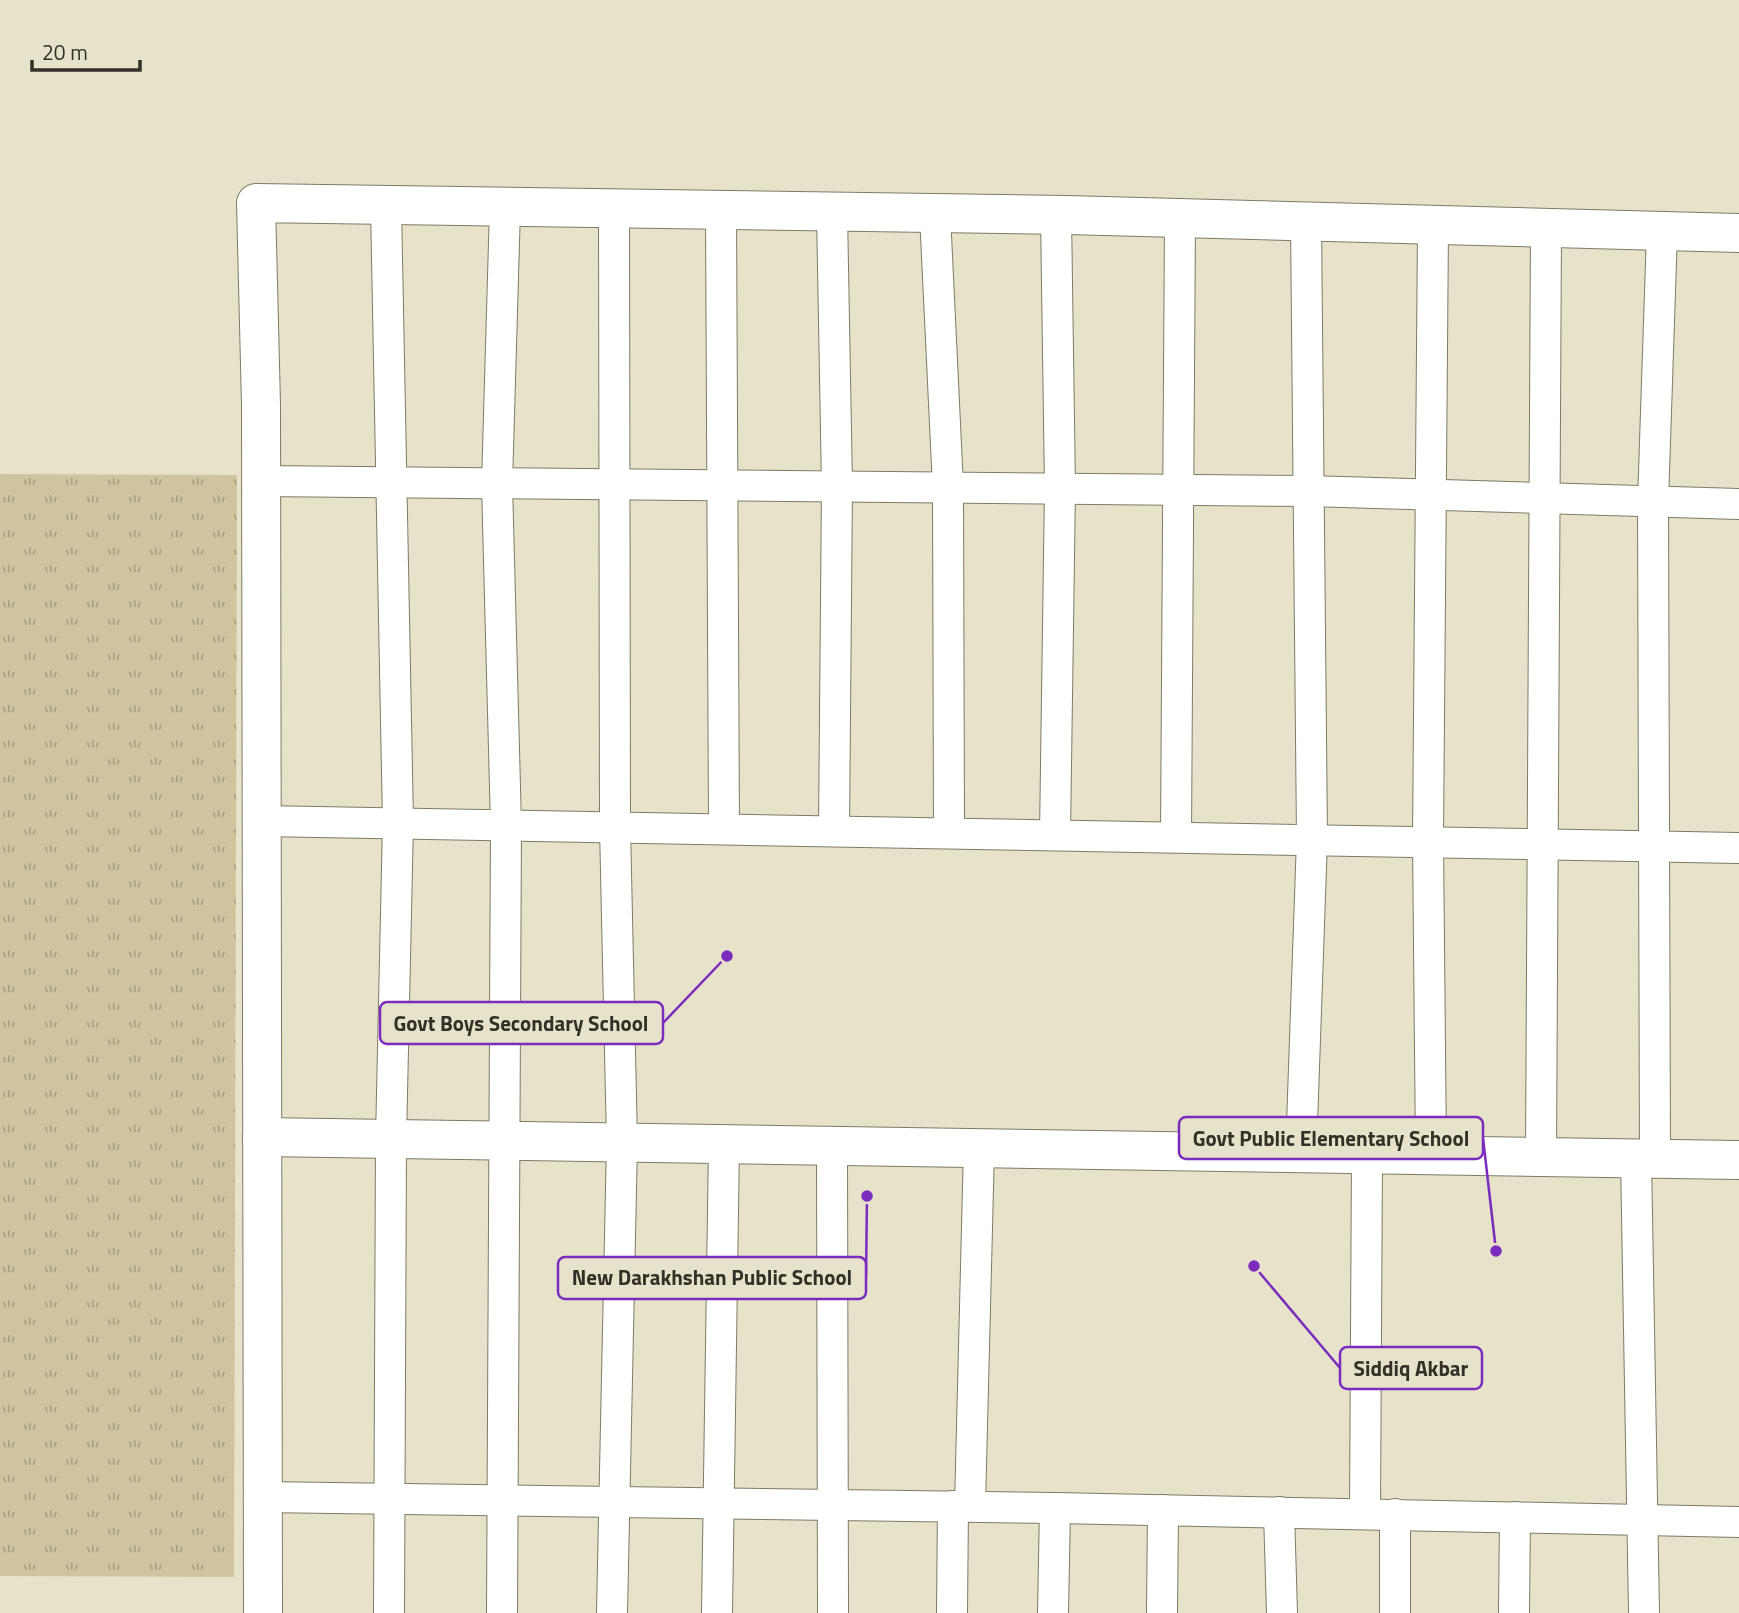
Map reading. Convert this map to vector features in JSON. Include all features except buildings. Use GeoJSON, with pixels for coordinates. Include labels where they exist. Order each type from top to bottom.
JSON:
{"type":"FeatureCollection","features":[{"type":"Feature","properties":{"kind":"street"},"geometry":{"type":"LineString","coordinates":[[263,1613],[261,481],[256,203],[1056,215],[1739,233]]}},
{"type":"Feature","properties":{"kind":"street"},"geometry":{"type":"LineString","coordinates":[[386,206],[397,823],[387,1499],[389,1613]]}},
{"type":"Feature","properties":{"kind":"street"},"geometry":{"type":"LineString","coordinates":[[502,1613],[506,825],[497,484],[505,208]]}},
{"type":"Feature","properties":{"kind":"street"},"geometry":{"type":"LineString","coordinates":[[612,1613],[622,1142],[615,827],[614,209]]}},
{"type":"Feature","properties":{"kind":"street"},"geometry":{"type":"LineString","coordinates":[[721,211],[724,829]]}},
{"type":"Feature","properties":{"kind":"street"},"geometry":{"type":"LineString","coordinates":[[832,212],[836,486],[834,831]]}},
{"type":"Feature","properties":{"kind":"street"},"geometry":{"type":"LineString","coordinates":[[935,214],[948,487],[949,833]]}},
{"type":"Feature","properties":{"kind":"street"},"geometry":{"type":"LineString","coordinates":[[1055,835],[1060,488],[1056,215]]}},
{"type":"Feature","properties":{"kind":"street"},"geometry":{"type":"LineString","coordinates":[[1176,836],[1180,219]]}},
{"type":"Feature","properties":{"kind":"street"},"geometry":{"type":"LineString","coordinates":[[1301,1153],[1312,839],[1306,222]]}},
{"type":"Feature","properties":{"kind":"street"},"geometry":{"type":"LineString","coordinates":[[1431,1154],[1428,840],[1433,226]]}},
{"type":"Feature","properties":{"kind":"street"},"geometry":{"type":"LineString","coordinates":[[1541,1156],[1546,230]]}},
{"type":"Feature","properties":{"kind":"street"},"geometry":{"type":"LineString","coordinates":[[1644,1613],[1642,1519],[1646,1158],[1654,846],[1653,502],[1662,232]]}},
{"type":"Feature","properties":{"kind":"street"},"geometry":{"type":"LineString","coordinates":[[261,481],[1309,491],[1739,504]]}},
{"type":"Feature","properties":{"kind":"street"},"geometry":{"type":"LineString","coordinates":[[262,821],[1428,840],[1739,848]]}},
{"type":"Feature","properties":{"kind":"street"},"geometry":{"type":"LineString","coordinates":[[262,1137],[1739,1160]]}},
{"type":"Feature","properties":{"kind":"street"},"geometry":{"type":"LineString","coordinates":[[717,1613],[724,1144]]}},
{"type":"Feature","properties":{"kind":"street"},"geometry":{"type":"LineString","coordinates":[[832,1146],[833,1613]]}},
{"type":"Feature","properties":{"kind":"street"},"geometry":{"type":"LineString","coordinates":[[951,1613],[962,1506],[979,1148]]}},
{"type":"Feature","properties":{"kind":"street"},"geometry":{"type":"LineString","coordinates":[[1365,1514],[1367,1153]]}},
{"type":"Feature","properties":{"kind":"street"},"geometry":{"type":"LineString","coordinates":[[262,1497],[962,1506],[1739,1522]]}},
{"type":"Feature","properties":{"kind":"street"},"geometry":{"type":"LineString","coordinates":[[1053,1613],[1055,1508]]}},
{"type":"Feature","properties":{"kind":"street"},"geometry":{"type":"LineString","coordinates":[[1163,1510],[1163,1613]]}},
{"type":"Feature","properties":{"kind":"street"},"geometry":{"type":"LineString","coordinates":[[1279,1512],[1282,1613]]}},
{"type":"Feature","properties":{"kind":"street"},"geometry":{"type":"LineString","coordinates":[[1395,1514],[1395,1613]]}},
{"type":"Feature","properties":{"kind":"street"},"geometry":{"type":"LineString","coordinates":[[1514,1613],[1515,1517]]}},
{"type":"Feature","properties":{"kind":"green space"},"geometry":{"type":"Polygon","coordinates":[[[0,474],[237,475],[234,1577],[0,1576],[0,474]]]}},
{"type":"Feature","properties":{"kind":"place","name":"Govt Boys Secondary School"},"geometry":{"type":"Point","coordinates":[727,956]}},
{"type":"Feature","properties":{"kind":"place","name":"New Darakhshan Public School"},"geometry":{"type":"Point","coordinates":[867,1196]}},
{"type":"Feature","properties":{"kind":"place","name":"Govt Public Elementary School"},"geometry":{"type":"Point","coordinates":[1496,1251]}},
{"type":"Feature","properties":{"kind":"place","name":"Siddiq Akbar"},"geometry":{"type":"Point","coordinates":[1254,1266]}}]}
